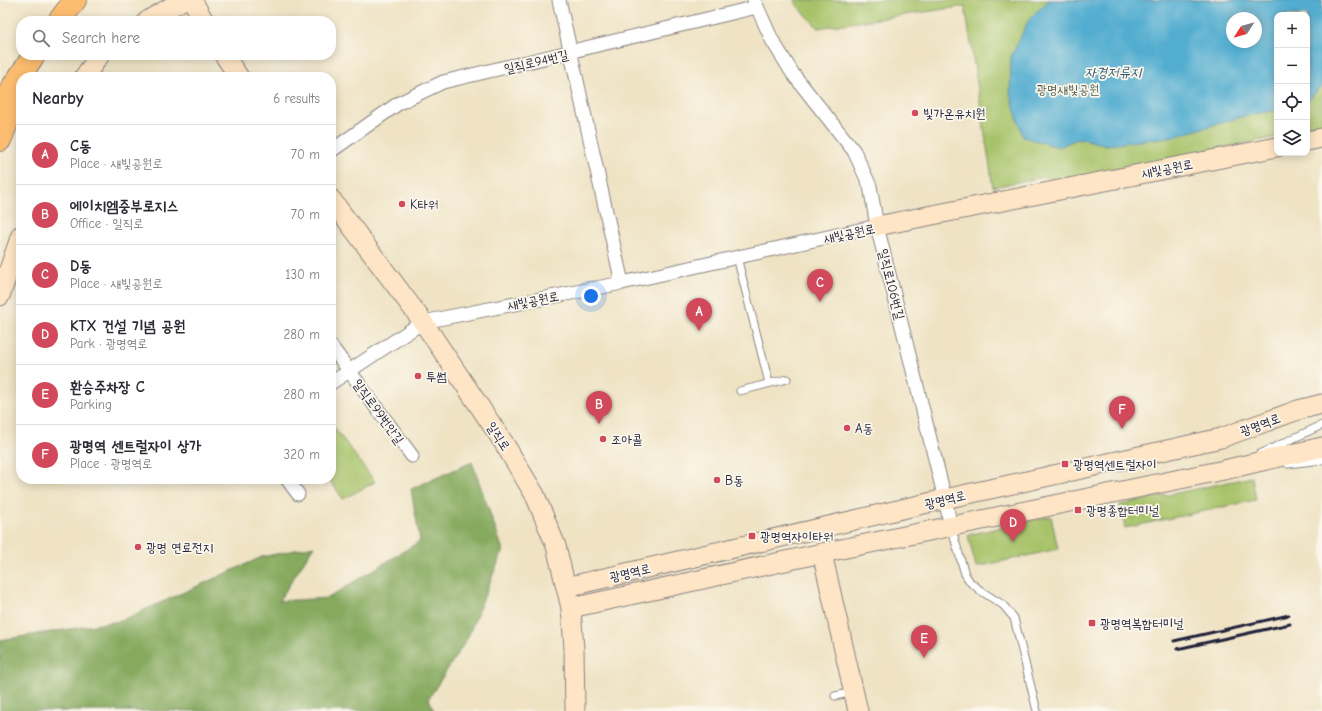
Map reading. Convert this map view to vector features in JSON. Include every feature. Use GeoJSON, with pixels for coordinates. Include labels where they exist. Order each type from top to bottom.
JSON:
{"type":"FeatureCollection","features":[{"type":"Feature","properties":{"kind":"highway"},"geometry":{"type":"LineString","coordinates":[[63,16],[75,0]]}},
{"type":"Feature","properties":{"kind":"highway"},"geometry":{"type":"LineString","coordinates":[[66,16],[75,0]]}},
{"type":"Feature","properties":{"kind":"highway"},"geometry":{"type":"LineString","coordinates":[[23,72],[31,60]]}},
{"type":"Feature","properties":{"kind":"highway"},"geometry":{"type":"LineString","coordinates":[[34,72],[40,60]]}},
{"type":"Feature","properties":{"kind":"highway"},"geometry":{"type":"LineString","coordinates":[[0,106],[16,82]]}},
{"type":"Feature","properties":{"kind":"highway"},"geometry":{"type":"LineString","coordinates":[[0,140],[16,105]]}},
{"type":"Feature","properties":{"kind":"street"},"geometry":{"type":"LineString","coordinates":[[156,16],[183,0]]}},
{"type":"Feature","properties":{"kind":"street"},"geometry":{"type":"LineString","coordinates":[[192,0],[201,16]]}},
{"type":"Feature","properties":{"kind":"street"},"geometry":{"type":"LineString","coordinates":[[559,0],[622,283]]}},
{"type":"Feature","properties":{"kind":"street","name":"일직로94번길"},"geometry":{"type":"LineString","coordinates":[[336,147],[399,103],[443,82],[570,53],[756,4]]}},
{"type":"Feature","properties":{"kind":"street","name":"일직로106번길"},"geometry":{"type":"LineString","coordinates":[[756,4],[772,40],[793,74],[854,151],[870,186],[877,226],[951,527]]}},
{"type":"Feature","properties":{"kind":"street"},"geometry":{"type":"LineString","coordinates":[[88,72],[96,60]]}},
{"type":"Feature","properties":{"kind":"street"},"geometry":{"type":"LineString","coordinates":[[227,60],[236,72]]}},
{"type":"Feature","properties":{"kind":"street"},"geometry":{"type":"LineString","coordinates":[[1310,140],[1322,138]]}},
{"type":"Feature","properties":{"kind":"street","name":"새빛공원로"},"geometry":{"type":"LineString","coordinates":[[423,322],[622,283],[877,226],[1274,147]]}},
{"type":"Feature","properties":{"kind":"street","name":"일직로"},"geometry":{"type":"LineString","coordinates":[[336,206],[423,322],[502,440],[535,495],[556,546],[571,608],[574,649],[575,711]]}},
{"type":"Feature","properties":{"kind":"street"},"geometry":{"type":"LineString","coordinates":[[0,296],[16,250]]}},
{"type":"Feature","properties":{"kind":"street"},"geometry":{"type":"LineString","coordinates":[[336,379],[423,322]]}},
{"type":"Feature","properties":{"kind":"street","name":"일직로99번안길"},"geometry":{"type":"LineString","coordinates":[[336,353],[412,456]]}},
{"type":"Feature","properties":{"kind":"street","name":"광명역로"},"geometry":{"type":"LineString","coordinates":[[566,587],[945,499],[1221,438],[1298,410],[1322,404]]}},
{"type":"Feature","properties":{"kind":"street","name":"광명역로"},"geometry":{"type":"LineString","coordinates":[[571,608],[822,553],[1224,470],[1322,447]]}},
{"type":"Feature","properties":{"kind":"street"},"geometry":{"type":"LineString","coordinates":[[291,484],[298,494]]}},
{"type":"Feature","properties":{"kind":"street"},"geometry":{"type":"LineString","coordinates":[[822,553],[858,711]]}},
{"type":"Feature","properties":{"kind":"lane"},"geometry":{"type":"LineString","coordinates":[[737,257],[769,383]]}},
{"type":"Feature","properties":{"kind":"lane"},"geometry":{"type":"LineString","coordinates":[[740,391],[787,379]]}},
{"type":"Feature","properties":{"kind":"lane"},"geometry":{"type":"LineString","coordinates":[[1224,470],[1322,425]]}},
{"type":"Feature","properties":{"kind":"lane"},"geometry":{"type":"LineString","coordinates":[[1224,470],[1322,460]]}},
{"type":"Feature","properties":{"kind":"lane"},"geometry":{"type":"LineString","coordinates":[[951,527],[970,582],[981,591],[1004,605],[1014,618],[1037,711]]}},
{"type":"Feature","properties":{"kind":"lane"},"geometry":{"type":"LineString","coordinates":[[835,696],[854,692]]}},
{"type":"Feature","properties":{"kind":"green space","name":"자경저류지"},"geometry":{"type":"Polygon","coordinates":[[[795,0],[1322,0],[1322,128],[1310,130],[1310,12],[1274,12],[1274,138],[1059,181],[1045,177],[993,187],[965,6],[818,28],[795,3],[795,0]]]}},
{"type":"Feature","properties":{"kind":"green space"},"geometry":{"type":"Polygon","coordinates":[[[336,430],[375,482],[343,499],[332,484],[336,484],[336,430]]]}},
{"type":"Feature","properties":{"kind":"green space"},"geometry":{"type":"Polygon","coordinates":[[[472,462],[503,550],[467,639],[429,698],[434,711],[0,711],[0,640],[120,621],[262,557],[314,546],[279,601],[328,598],[420,541],[411,489],[472,462]]]}},
{"type":"Feature","properties":{"kind":"green space"},"geometry":{"type":"Polygon","coordinates":[[[1252,477],[1256,500],[1125,528],[1120,505],[1252,477]]]}},
{"type":"Feature","properties":{"kind":"green space"},"geometry":{"type":"Polygon","coordinates":[[[1051,516],[1058,549],[976,567],[968,535],[1051,516]]]}},
{"type":"Feature","properties":{"kind":"water","name":"자경저류지"},"geometry":{"type":"Polygon","coordinates":[[[1049,0],[1322,0],[1322,85],[1310,99],[1310,12],[1274,12],[1274,111],[1248,115],[1176,136],[1107,145],[1079,138],[1059,147],[1023,137],[1010,94],[1011,57],[1029,19],[1049,0]]]}},
{"type":"Feature","properties":{"kind":"railway"},"geometry":{"type":"LineString","coordinates":[[1174,641],[1289,615]]}},
{"type":"Feature","properties":{"kind":"railway"},"geometry":{"type":"LineString","coordinates":[[1177,649],[1290,624]]}},
{"type":"Feature","properties":{"kind":"place","name":"빛가온유치원"},"geometry":{"type":"Point","coordinates":[915,113]}},
{"type":"Feature","properties":{"kind":"place","name":"K타워"},"geometry":{"type":"Point","coordinates":[402,204]}},
{"type":"Feature","properties":{"kind":"place","name":"D동"},"geometry":{"type":"Point","coordinates":[820,302]}},
{"type":"Feature","properties":{"kind":"place","name":"C동"},"geometry":{"type":"Point","coordinates":[699,331]}},
{"type":"Feature","properties":{"kind":"place","name":"투썸"},"geometry":{"type":"Point","coordinates":[418,376]}},
{"type":"Feature","properties":{"kind":"place","name":"에이치엠중부로지스"},"geometry":{"type":"Point","coordinates":[599,424]}},
{"type":"Feature","properties":{"kind":"place","name":"A동"},"geometry":{"type":"Point","coordinates":[847,428]}},
{"type":"Feature","properties":{"kind":"place","name":"광명역 센트럴자이 상가"},"geometry":{"type":"Point","coordinates":[1122,429]}},
{"type":"Feature","properties":{"kind":"place","name":"조아콜"},"geometry":{"type":"Point","coordinates":[603,439]}},
{"type":"Feature","properties":{"kind":"place","name":"광명역센트럴자이"},"geometry":{"type":"Point","coordinates":[1065,464]}},
{"type":"Feature","properties":{"kind":"place","name":"B동"},"geometry":{"type":"Point","coordinates":[717,480]}},
{"type":"Feature","properties":{"kind":"place","name":"광명종합터미널"},"geometry":{"type":"Point","coordinates":[1078,510]}},
{"type":"Feature","properties":{"kind":"place","name":"광명역자이타워"},"geometry":{"type":"Point","coordinates":[752,536]}},
{"type":"Feature","properties":{"kind":"place","name":"KTX 건설 기념 공원"},"geometry":{"type":"Point","coordinates":[1013,542]}},
{"type":"Feature","properties":{"kind":"place","name":"광명 연료전지"},"geometry":{"type":"Point","coordinates":[138,547]}},
{"type":"Feature","properties":{"kind":"place","name":"광명역복합터미널"},"geometry":{"type":"Point","coordinates":[1092,623]}},
{"type":"Feature","properties":{"kind":"place","name":"환승주차장 C"},"geometry":{"type":"Point","coordinates":[924,658]}},
{"type":"Feature","properties":{"kind":"park label","name":"광명새빛공원"},"geometry":{"type":"Point","coordinates":[1068,89]}}]}
